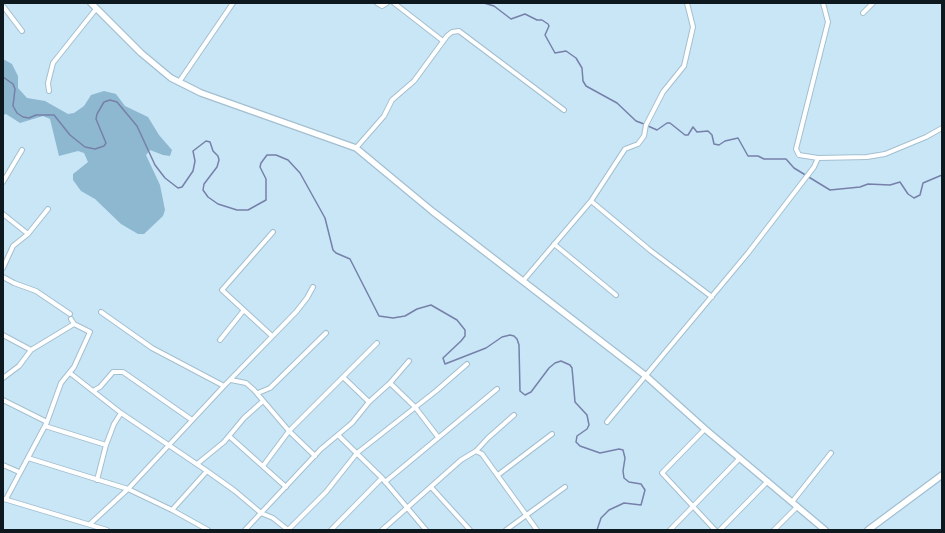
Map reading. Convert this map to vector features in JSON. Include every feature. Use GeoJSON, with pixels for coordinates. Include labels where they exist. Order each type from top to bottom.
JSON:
{"type":"FeatureCollection","features":[{"type":"Feature","properties":{"kind":"street"},"geometry":{"type":"LineString","coordinates":[[179,82],[233,3]]}},
{"type":"Feature","properties":{"kind":"street"},"geometry":{"type":"LineString","coordinates":[[377,3],[382,6],[387,3]]}},
{"type":"Feature","properties":{"kind":"street"},"geometry":{"type":"LineString","coordinates":[[394,3],[443,41]]}},
{"type":"Feature","properties":{"kind":"street"},"geometry":{"type":"LineString","coordinates":[[523,281],[592,201],[624,150],[638,144],[644,136],[646,125],[663,92],[683,69],[693,27],[687,3]]}},
{"type":"Feature","properties":{"kind":"street"},"geometry":{"type":"LineString","coordinates":[[823,3],[828,22],[801,134],[796,140],[796,149],[799,155],[818,158],[867,157],[885,154],[926,137],[942,128]]}},
{"type":"Feature","properties":{"kind":"street"},"geometry":{"type":"LineString","coordinates":[[863,13],[873,3]]}},
{"type":"Feature","properties":{"kind":"street"},"geometry":{"type":"LineString","coordinates":[[50,91],[48,83],[53,63],[94,5],[141,52],[171,78],[200,93],[356,148],[432,210],[646,376],[704,429],[825,530]]}},
{"type":"Feature","properties":{"kind":"street"},"geometry":{"type":"LineString","coordinates":[[3,6],[22,31]]}},
{"type":"Feature","properties":{"kind":"street"},"geometry":{"type":"LineString","coordinates":[[356,148],[384,116],[394,98],[414,81],[443,41],[452,32],[459,31],[564,110]]}},
{"type":"Feature","properties":{"kind":"street"},"geometry":{"type":"LineString","coordinates":[[3,182],[22,150]]}},
{"type":"Feature","properties":{"kind":"street"},"geometry":{"type":"LineString","coordinates":[[607,422],[712,297],[810,175],[818,158]]}},
{"type":"Feature","properties":{"kind":"street"},"geometry":{"type":"LineString","coordinates":[[592,201],[651,251],[712,297]]}},
{"type":"Feature","properties":{"kind":"street"},"geometry":{"type":"LineString","coordinates":[[3,268],[13,246],[28,234],[48,209]]}},
{"type":"Feature","properties":{"kind":"street"},"geometry":{"type":"LineString","coordinates":[[3,214],[28,234]]}},
{"type":"Feature","properties":{"kind":"street"},"geometry":{"type":"LineString","coordinates":[[272,336],[222,290],[273,232]]}},
{"type":"Feature","properties":{"kind":"street"},"geometry":{"type":"LineString","coordinates":[[554,244],[616,295]]}},
{"type":"Feature","properties":{"kind":"street"},"geometry":{"type":"LineString","coordinates":[[3,277],[14,283],[36,291],[70,316],[74,324],[90,332],[70,373],[61,382],[46,424],[4,499],[107,530]]}},
{"type":"Feature","properties":{"kind":"street"},"geometry":{"type":"LineString","coordinates":[[90,524],[128,489],[224,386],[296,312],[307,298],[313,287]]}},
{"type":"Feature","properties":{"kind":"street"},"geometry":{"type":"LineString","coordinates":[[220,340],[244,310]]}},
{"type":"Feature","properties":{"kind":"street"},"geometry":{"type":"LineString","coordinates":[[101,312],[152,348],[224,386]]}},
{"type":"Feature","properties":{"kind":"street"},"geometry":{"type":"LineString","coordinates":[[3,378],[19,366],[31,350],[74,324]]}},
{"type":"Feature","properties":{"kind":"street"},"geometry":{"type":"LineString","coordinates":[[258,393],[268,390],[326,333]]}},
{"type":"Feature","properties":{"kind":"street"},"geometry":{"type":"LineString","coordinates":[[3,335],[31,350]]}},
{"type":"Feature","properties":{"kind":"street"},"geometry":{"type":"LineString","coordinates":[[263,466],[288,431],[335,382],[343,377],[377,343]]}},
{"type":"Feature","properties":{"kind":"street"},"geometry":{"type":"LineString","coordinates":[[245,530],[323,447],[338,436],[355,419],[369,402],[390,383],[409,361]]}},
{"type":"Feature","properties":{"kind":"street"},"geometry":{"type":"LineString","coordinates":[[70,373],[121,413],[207,471],[262,513],[273,518],[288,530],[326,492],[357,453],[467,364]]}},
{"type":"Feature","properties":{"kind":"street"},"geometry":{"type":"LineString","coordinates":[[93,391],[100,387],[113,372],[124,372],[192,420]]}},
{"type":"Feature","properties":{"kind":"street"},"geometry":{"type":"LineString","coordinates":[[343,377],[369,402]]}},
{"type":"Feature","properties":{"kind":"street"},"geometry":{"type":"LineString","coordinates":[[231,380],[246,384],[258,393],[288,431],[315,456]]}},
{"type":"Feature","properties":{"kind":"street"},"geometry":{"type":"LineString","coordinates":[[390,383],[415,407],[438,437]]}},
{"type":"Feature","properties":{"kind":"street"},"geometry":{"type":"LineString","coordinates":[[385,482],[497,389]]}},
{"type":"Feature","properties":{"kind":"street"},"geometry":{"type":"LineString","coordinates":[[3,400],[46,424],[106,445]]}},
{"type":"Feature","properties":{"kind":"street"},"geometry":{"type":"LineString","coordinates":[[197,464],[224,442],[244,418],[263,401]]}},
{"type":"Feature","properties":{"kind":"street"},"geometry":{"type":"LineString","coordinates":[[97,480],[106,445],[114,424],[121,413]]}},
{"type":"Feature","properties":{"kind":"street"},"geometry":{"type":"LineString","coordinates":[[382,530],[406,507],[461,460],[476,451],[514,415]]}},
{"type":"Feature","properties":{"kind":"street"},"geometry":{"type":"LineString","coordinates":[[704,429],[662,473],[715,530]]}},
{"type":"Feature","properties":{"kind":"street"},"geometry":{"type":"LineString","coordinates":[[498,475],[552,434]]}},
{"type":"Feature","properties":{"kind":"street"},"geometry":{"type":"LineString","coordinates":[[228,436],[286,488]]}},
{"type":"Feature","properties":{"kind":"street"},"geometry":{"type":"LineString","coordinates":[[338,436],[382,478],[426,530]]}},
{"type":"Feature","properties":{"kind":"street"},"geometry":{"type":"LineString","coordinates":[[476,451],[482,454],[537,530]]}},
{"type":"Feature","properties":{"kind":"street"},"geometry":{"type":"LineString","coordinates":[[792,502],[831,453]]}},
{"type":"Feature","properties":{"kind":"street"},"geometry":{"type":"LineString","coordinates":[[28,458],[128,489],[172,510],[208,530]]}},
{"type":"Feature","properties":{"kind":"street"},"geometry":{"type":"LineString","coordinates":[[670,530],[740,458]]}},
{"type":"Feature","properties":{"kind":"street"},"geometry":{"type":"LineString","coordinates":[[3,465],[19,472]]}},
{"type":"Feature","properties":{"kind":"street"},"geometry":{"type":"LineString","coordinates":[[172,510],[207,471]]}},
{"type":"Feature","properties":{"kind":"street"},"geometry":{"type":"LineString","coordinates":[[868,530],[942,475]]}},
{"type":"Feature","properties":{"kind":"street"},"geometry":{"type":"LineString","coordinates":[[331,530],[382,478]]}},
{"type":"Feature","properties":{"kind":"street"},"geometry":{"type":"LineString","coordinates":[[720,530],[768,481]]}},
{"type":"Feature","properties":{"kind":"street"},"geometry":{"type":"LineString","coordinates":[[431,487],[470,530]]}},
{"type":"Feature","properties":{"kind":"street"},"geometry":{"type":"LineString","coordinates":[[506,530],[565,487]]}},
{"type":"Feature","properties":{"kind":"street"},"geometry":{"type":"LineString","coordinates":[[774,530],[797,507]]}},
{"type":"Feature","properties":{"kind":"shaded area"},"geometry":{"type":"Polygon","coordinates":[[[3,59],[12,64],[18,76],[18,88],[27,98],[45,101],[68,114],[74,113],[84,106],[91,95],[104,91],[116,94],[125,106],[148,117],[159,135],[172,150],[170,156],[150,150],[146,155],[160,185],[165,210],[163,216],[144,234],[138,234],[121,224],[95,199],[81,191],[73,180],[73,174],[88,162],[84,153],[78,151],[59,156],[50,119],[43,116],[20,123],[6,114],[3,115],[3,59]]]}},
{"type":"Feature","properties":{"kind":"waterway"},"geometry":{"type":"LineString","coordinates":[[484,3],[494,6],[511,19],[525,14],[537,20],[542,20],[548,24],[549,26],[545,35],[555,53],[566,51],[576,58],[582,68],[583,81],[586,86],[617,103],[636,121],[644,124]]}},
{"type":"Feature","properties":{"kind":"waterway"},"geometry":{"type":"LineString","coordinates":[[3,77],[13,84],[15,89],[13,106],[17,113],[23,117],[29,118],[36,115],[54,115],[70,135],[85,147],[95,149],[104,146],[106,143],[96,119],[97,114],[104,102],[110,100],[117,102],[137,126],[155,165],[165,178],[178,188],[182,187],[193,171],[195,161],[193,151],[206,141],[210,142],[213,151],[218,156],[219,160],[217,167],[204,184],[203,190],[208,197],[218,204],[237,210],[248,210],[266,200],[266,179],[260,167],[267,155],[276,155],[288,160],[300,173],[325,218],[333,250],[336,253],[350,259],[379,316],[393,318],[405,316],[417,309],[431,305],[457,320],[465,330],[465,336],[443,358],[445,364],[486,348],[502,337],[510,335],[514,336],[519,345],[520,391],[525,395],[531,392],[549,368],[555,363],[561,361],[570,365],[572,368],[575,402],[587,415],[589,425],[587,429],[577,436],[576,442],[580,446],[600,453],[619,449],[623,450],[625,458],[623,471],[624,478],[629,482],[641,484],[645,490],[641,505],[624,503],[609,510],[601,518],[597,530]]}},
{"type":"Feature","properties":{"kind":"waterway"},"geometry":{"type":"LineString","coordinates":[[648,126],[657,130],[667,123],[670,123],[685,135],[688,135],[693,127],[697,132],[708,131],[712,135],[714,144],[719,145],[725,141],[738,138],[748,156],[758,156],[764,159],[786,159],[794,168],[830,190],[860,187],[868,184],[890,185],[900,182],[908,194],[914,198],[920,195],[923,183],[942,175]]}}]}
